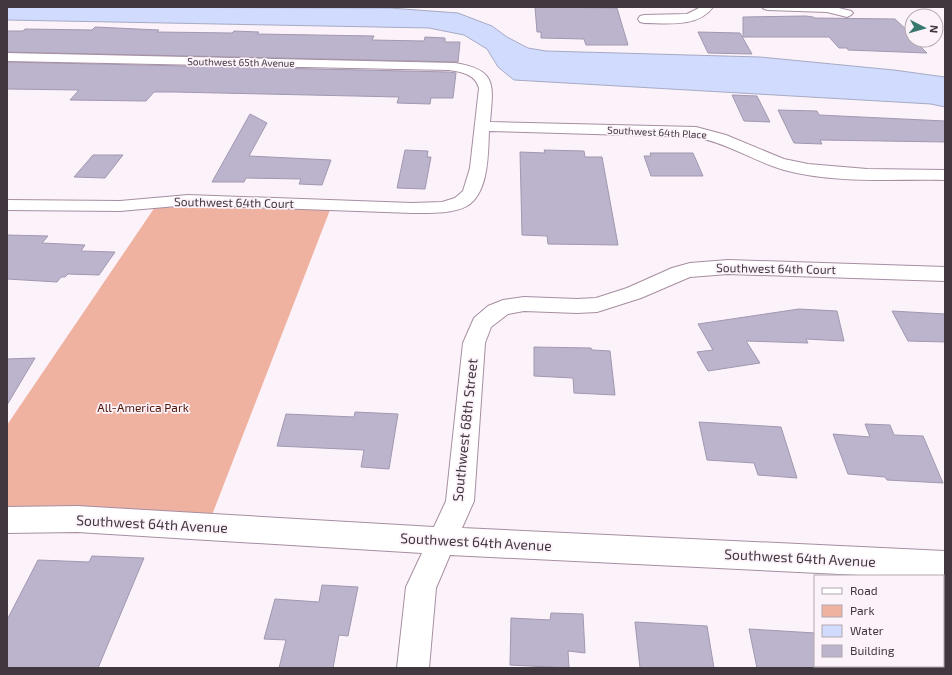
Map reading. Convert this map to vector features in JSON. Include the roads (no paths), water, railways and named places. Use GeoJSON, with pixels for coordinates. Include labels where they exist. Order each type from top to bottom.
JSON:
{"type":"FeatureCollection","features":[{"type":"Feature","properties":{"kind":"street"},"geometry":{"type":"LineString","coordinates":[[644,19],[693,17],[702,13],[707,7]]}},
{"type":"Feature","properties":{"kind":"street"},"geometry":{"type":"LineString","coordinates":[[768,7],[827,9],[847,13]]}},
{"type":"Feature","properties":{"kind":"street","name":"Southwest 65th Avenue"},"geometry":{"type":"LineString","coordinates":[[7,57],[456,67],[474,72],[483,79],[486,88],[482,126]]}},
{"type":"Feature","properties":{"kind":"street","name":"Southwest 64th Place"},"geometry":{"type":"LineString","coordinates":[[482,126],[696,132],[716,135],[769,159],[798,168],[841,172],[945,175]]}},
{"type":"Feature","properties":{"kind":"street","name":"Southwest 64th Court"},"geometry":{"type":"LineString","coordinates":[[7,205],[120,206],[188,200],[428,208],[442,207],[461,202],[467,198],[474,185],[478,168],[482,126]]}},
{"type":"Feature","properties":{"kind":"street","name":"Southwest 64th Court"},"geometry":{"type":"LineString","coordinates":[[495,311],[503,307],[524,304],[577,306],[596,305],[634,293],[678,273],[722,267],[945,274]]}},
{"type":"Feature","properties":{"kind":"street","name":"Southwest 68th Street"},"geometry":{"type":"LineString","coordinates":[[413,668],[421,587],[460,501],[474,343],[482,323],[495,311]]}},
{"type":"Feature","properties":{"kind":"street","name":"Southwest 64th Avenue"},"geometry":{"type":"LineString","coordinates":[[7,520],[77,519],[443,541],[945,565]]}},
{"type":"Feature","properties":{"kind":"water"},"geometry":{"type":"Polygon","coordinates":[[[7,7],[390,8],[458,13],[492,26],[507,37],[528,48],[546,51],[760,57],[894,70],[945,77],[945,107],[931,104],[514,80],[498,67],[487,49],[464,35],[429,28],[7,20],[7,7]]]}},
{"type":"Feature","properties":{"kind":"park label","name":"All-America Park"},"geometry":{"type":"Point","coordinates":[143,408]}}]}
